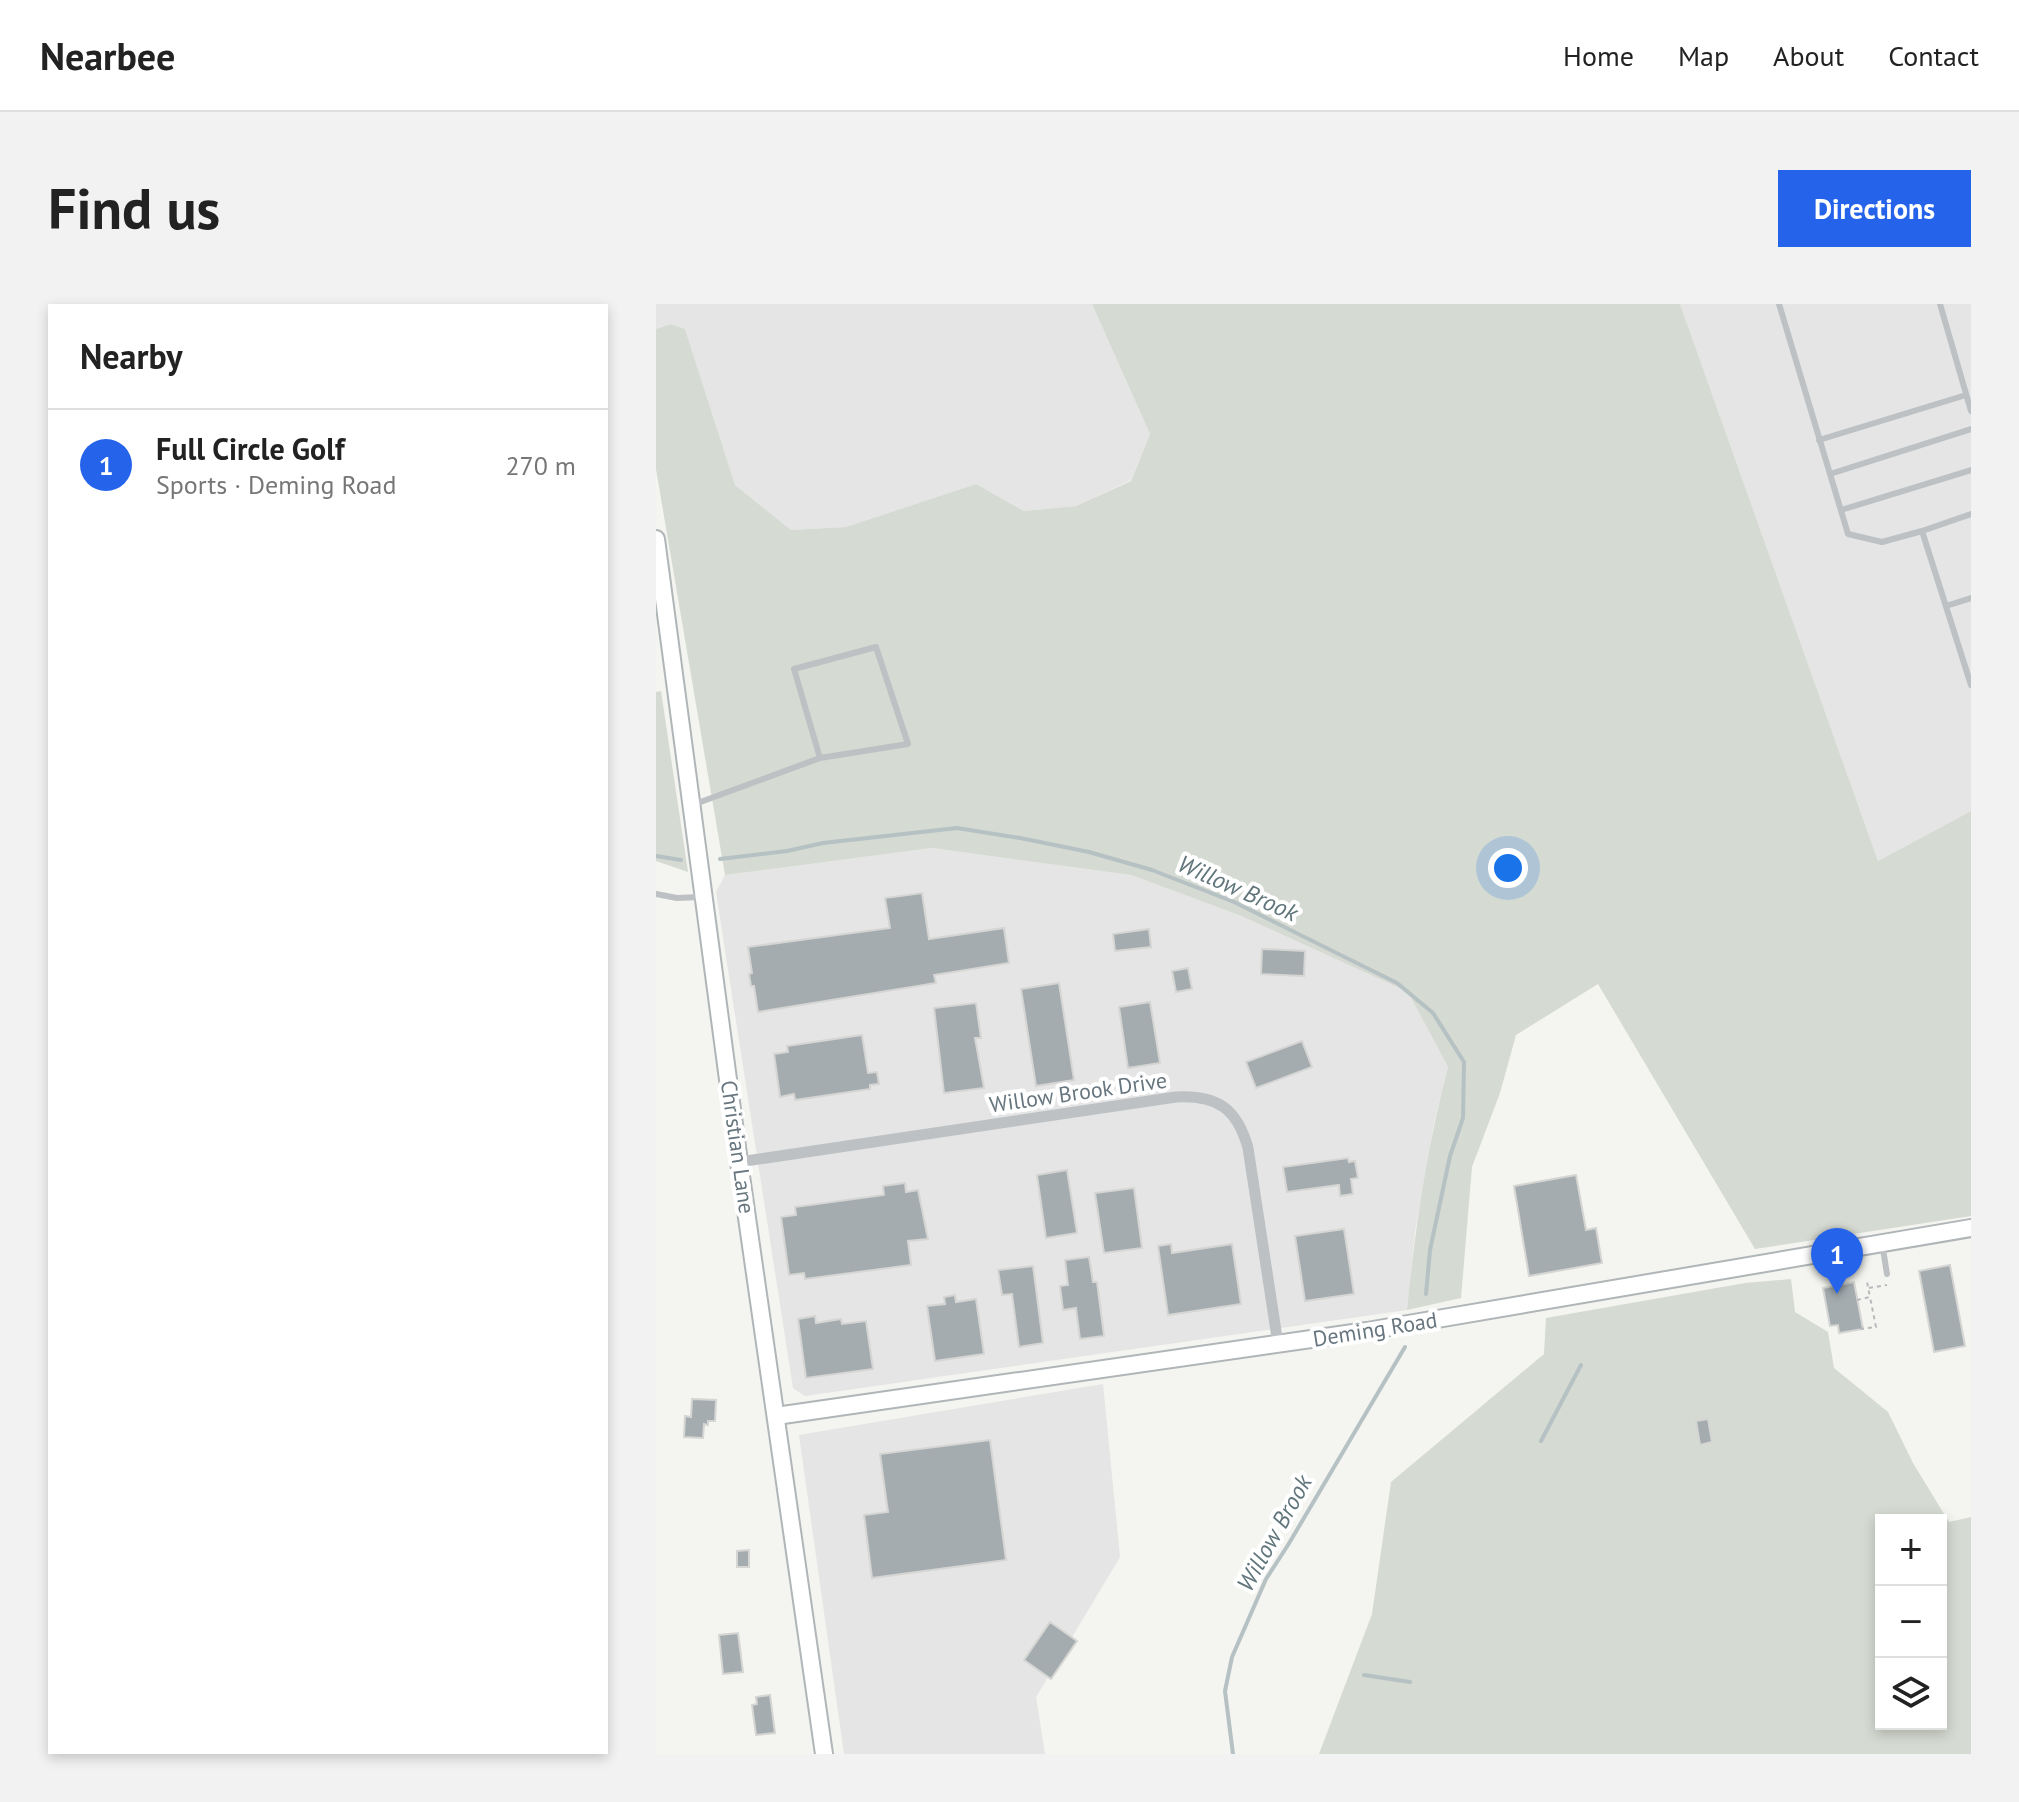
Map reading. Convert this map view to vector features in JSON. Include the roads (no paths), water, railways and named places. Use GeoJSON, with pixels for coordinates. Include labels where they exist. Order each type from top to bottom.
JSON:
{"type":"FeatureCollection","features":[{"type":"Feature","properties":{"kind":"main road","name":"Christian Lane"},"geometry":{"type":"LineString","coordinates":[[656,539],[739,1162],[824,1754]]}},
{"type":"Feature","properties":{"kind":"main road","name":"Deming Road"},"geometry":{"type":"LineString","coordinates":[[776,1416],[1278,1344],[1971,1228]]}},
{"type":"Feature","properties":{"kind":"street","name":"Willow Brook Drive"},"geometry":{"type":"LineString","coordinates":[[739,1162],[1176,1097],[1209,1099],[1225,1107],[1237,1119],[1248,1148],[1278,1344]]}},
{"type":"Feature","properties":{"kind":"lane"},"geometry":{"type":"LineString","coordinates":[[1779,304],[1848,534],[1882,542],[1971,514]]}},
{"type":"Feature","properties":{"kind":"lane"},"geometry":{"type":"LineString","coordinates":[[1940,304],[1971,411]]}},
{"type":"Feature","properties":{"kind":"lane"},"geometry":{"type":"LineString","coordinates":[[1819,440],[1966,395]]}},
{"type":"Feature","properties":{"kind":"lane"},"geometry":{"type":"LineString","coordinates":[[1830,474],[1971,429]]}},
{"type":"Feature","properties":{"kind":"lane"},"geometry":{"type":"LineString","coordinates":[[1841,510],[1971,470]]}},
{"type":"Feature","properties":{"kind":"lane"},"geometry":{"type":"LineString","coordinates":[[1922,531],[1971,685]]}},
{"type":"Feature","properties":{"kind":"lane"},"geometry":{"type":"LineString","coordinates":[[1946,606],[1971,598]]}},
{"type":"Feature","properties":{"kind":"lane"},"geometry":{"type":"LineString","coordinates":[[692,805],[820,758],[908,744],[876,647],[794,669],[820,758]]}},
{"type":"Feature","properties":{"kind":"lane"},"geometry":{"type":"LineString","coordinates":[[656,894],[677,898],[704,897]]}},
{"type":"Feature","properties":{"kind":"lane"},"geometry":{"type":"LineString","coordinates":[[1882,1243],[1887,1274]]}},
{"type":"Feature","properties":{"kind":"waterway","name":"Willow Brook"},"geometry":{"type":"LineString","coordinates":[[720,859],[823,843],[957,828],[1020,838],[1089,852],[1152,870],[1234,902],[1397,983],[1433,1013],[1464,1062],[1463,1118],[1450,1156],[1430,1250],[1426,1294]]}},
{"type":"Feature","properties":{"kind":"waterway","name":"Willow Brook"},"geometry":{"type":"LineString","coordinates":[[656,856],[681,860]]}},
{"type":"Feature","properties":{"kind":"waterway","name":"Willow Brook"},"geometry":{"type":"LineString","coordinates":[[1233,1754],[1225,1691],[1232,1657],[1266,1579],[1405,1347]]}},
{"type":"Feature","properties":{"kind":"waterway"},"geometry":{"type":"LineString","coordinates":[[1541,1441],[1581,1365]]}},
{"type":"Feature","properties":{"kind":"waterway"},"geometry":{"type":"LineString","coordinates":[[1364,1675],[1410,1682]]}},
{"type":"Feature","properties":{"kind":"place","name":"Full Circle Golf"},"geometry":{"type":"Point","coordinates":[1837,1294]}}]}
